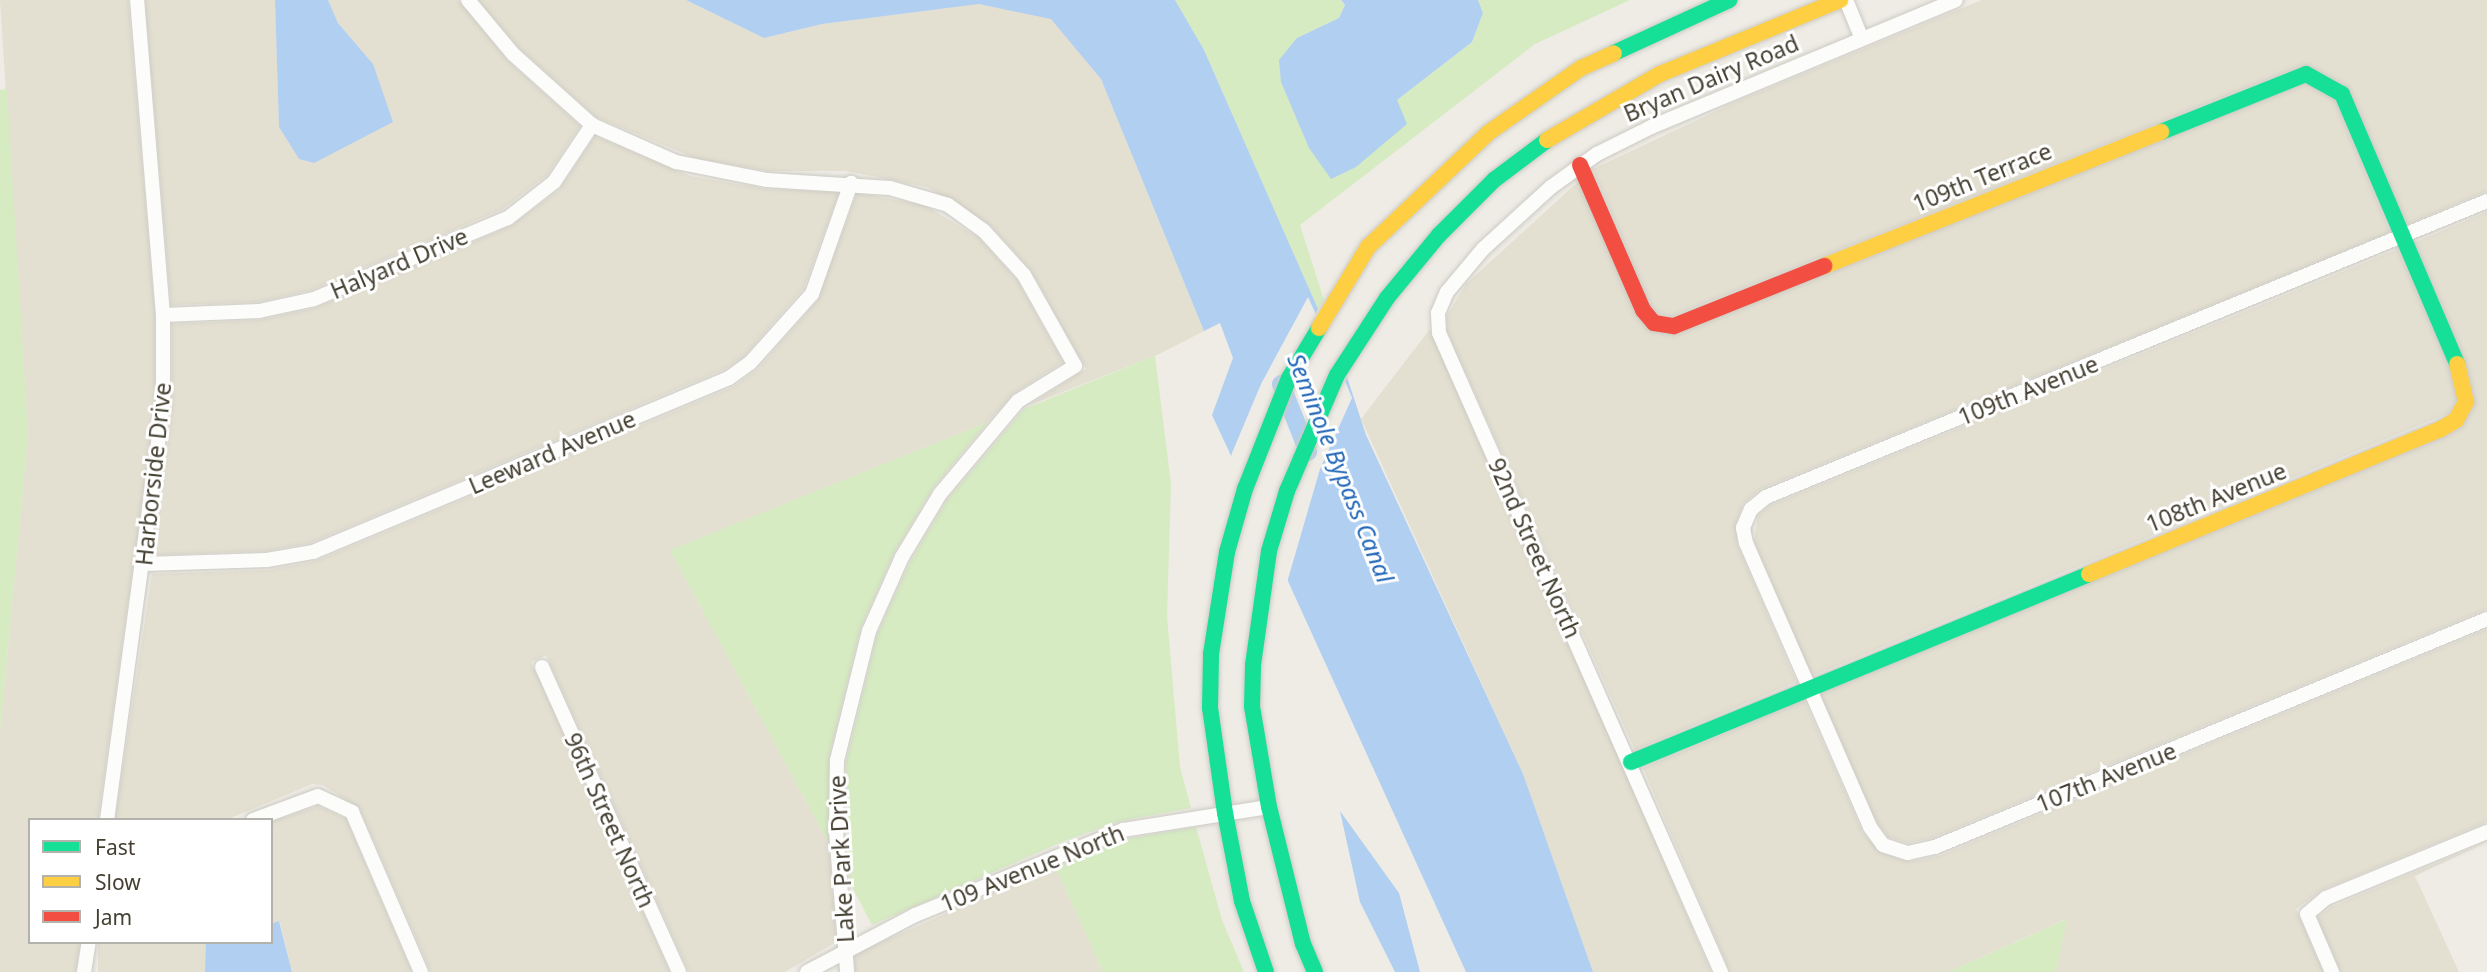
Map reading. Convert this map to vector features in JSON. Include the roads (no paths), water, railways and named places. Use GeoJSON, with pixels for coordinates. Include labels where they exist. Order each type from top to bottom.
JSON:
{"type":"FeatureCollection","features":[{"type":"Feature","properties":{"kind":"main road"},"geometry":{"type":"LineString","coordinates":[[1266,972],[1242,901],[1225,813],[1210,708],[1216,608],[1227,552],[1263,440],[1316,329],[1368,247],[1488,133],[1581,68],[1671,24],[1729,0]]}},
{"type":"Feature","properties":{"kind":"main road","name":"Bryan Dairy Road"},"geometry":{"type":"LineString","coordinates":[[1315,972],[1303,944],[1269,807],[1252,707],[1259,618],[1269,551],[1287,491],[1337,375],[1395,288],[1439,235],[1494,180],[1576,120],[1702,55],[1843,0]]}},
{"type":"Feature","properties":{"kind":"main road","name":"109th Terrace"},"geometry":{"type":"LineString","coordinates":[[1580,165],[1643,310],[1654,323],[1674,326],[2306,74],[2342,94],[2402,237]]}},
{"type":"Feature","properties":{"kind":"main road","name":"108th Avenue"},"geometry":{"type":"LineString","coordinates":[[1631,762],[2456,420],[2466,402],[2463,378],[2402,237]]}},
{"type":"Feature","properties":{"kind":"street","name":"Harborside Drive"},"geometry":{"type":"LineString","coordinates":[[107,818],[144,564],[163,407],[163,315],[137,0]]}},
{"type":"Feature","properties":{"kind":"street"},"geometry":{"type":"LineString","coordinates":[[468,0],[513,54],[592,125],[691,167],[767,180],[851,183]]}},
{"type":"Feature","properties":{"kind":"street","name":"Bryan Dairy Road"},"geometry":{"type":"LineString","coordinates":[[1843,0],[1862,39]]}},
{"type":"Feature","properties":{"kind":"street","name":"Bryan Dairy Road"},"geometry":{"type":"LineString","coordinates":[[1580,165],[1651,127],[1956,0]]}},
{"type":"Feature","properties":{"kind":"street","name":"Halyard Drive"},"geometry":{"type":"LineString","coordinates":[[163,315],[259,311],[314,299],[508,218],[554,182],[592,125]]}},
{"type":"Feature","properties":{"kind":"street","name":"92nd Street North"},"geometry":{"type":"LineString","coordinates":[[1580,165],[1524,210],[1476,258],[1447,292],[1438,313],[1439,333],[1631,762],[1721,972]]}},
{"type":"Feature","properties":{"kind":"street","name":"Lake Park Drive"},"geometry":{"type":"LineString","coordinates":[[847,972],[836,831],[837,760],[869,631],[902,557],[940,494],[1018,401],[1074,366],[1024,275],[984,231],[926,196],[851,183]]}},
{"type":"Feature","properties":{"kind":"street","name":"Leeward Avenue"},"geometry":{"type":"LineString","coordinates":[[144,564],[267,560],[313,552],[729,378],[750,363],[812,294],[851,183]]}},
{"type":"Feature","properties":{"kind":"street","name":"109th Avenue"},"geometry":{"type":"LineString","coordinates":[[1808,688],[1746,543],[1744,528],[1751,509],[1766,497],[2487,201]]}},
{"type":"Feature","properties":{"kind":"street","name":"107th Avenue"},"geometry":{"type":"LineString","coordinates":[[1808,688],[1870,827],[1883,845],[1908,853],[1935,847],[2487,619]]}},
{"type":"Feature","properties":{"kind":"street","name":"96th Street North"},"geometry":{"type":"LineString","coordinates":[[542,667],[679,972]]}},
{"type":"Feature","properties":{"kind":"street"},"geometry":{"type":"LineString","coordinates":[[258,818],[318,796],[352,812],[421,972]]}},
{"type":"Feature","properties":{"kind":"street","name":"109 Avenue North"},"geometry":{"type":"LineString","coordinates":[[807,972],[845,948],[915,915],[1123,830],[1269,807]]}},
{"type":"Feature","properties":{"kind":"street"},"geometry":{"type":"LineString","coordinates":[[2332,972],[2306,914],[2326,898],[2487,832]]}},
{"type":"Feature","properties":{"kind":"street"},"geometry":{"type":"LineString","coordinates":[[85,972],[89,944]]}},
{"type":"Feature","properties":{"kind":"water"},"geometry":{"type":"Polygon","coordinates":[[[275,0],[328,0],[338,23],[373,64],[393,122],[314,163],[299,159],[279,127],[275,0]]]}},
{"type":"Feature","properties":{"kind":"water"},"geometry":{"type":"Polygon","coordinates":[[[686,0],[1175,0],[1204,50],[1318,309],[1240,475],[1212,415],[1233,358],[1220,323],[1204,331],[1101,79],[1051,19],[979,4],[822,24],[764,38],[686,0]]]}},
{"type":"Feature","properties":{"kind":"water"},"geometry":{"type":"Polygon","coordinates":[[[1341,0],[1478,0],[1483,13],[1472,42],[1397,100],[1407,124],[1356,167],[1331,179],[1309,148],[1281,82],[1279,60],[1297,38],[1339,18],[1345,5],[1341,0]]]}},
{"type":"Feature","properties":{"kind":"water"},"geometry":{"type":"Polygon","coordinates":[[[1347,377],[1366,435],[1523,774],[1593,972],[1466,972],[1277,557],[1347,377]]]}},
{"type":"Feature","properties":{"kind":"water"},"geometry":{"type":"Polygon","coordinates":[[[1340,811],[1399,893],[1420,972],[1395,972],[1360,902],[1340,811]]]}},
{"type":"Feature","properties":{"kind":"water"},"geometry":{"type":"Polygon","coordinates":[[[279,921],[292,972],[205,972],[206,944],[273,944],[273,923],[279,921]]]}},
{"type":"Feature","properties":{"kind":"waterway","name":"Seminole Bypass Canal"},"geometry":{"type":"LineString","coordinates":[[1281,384],[1308,452]]}}]}
